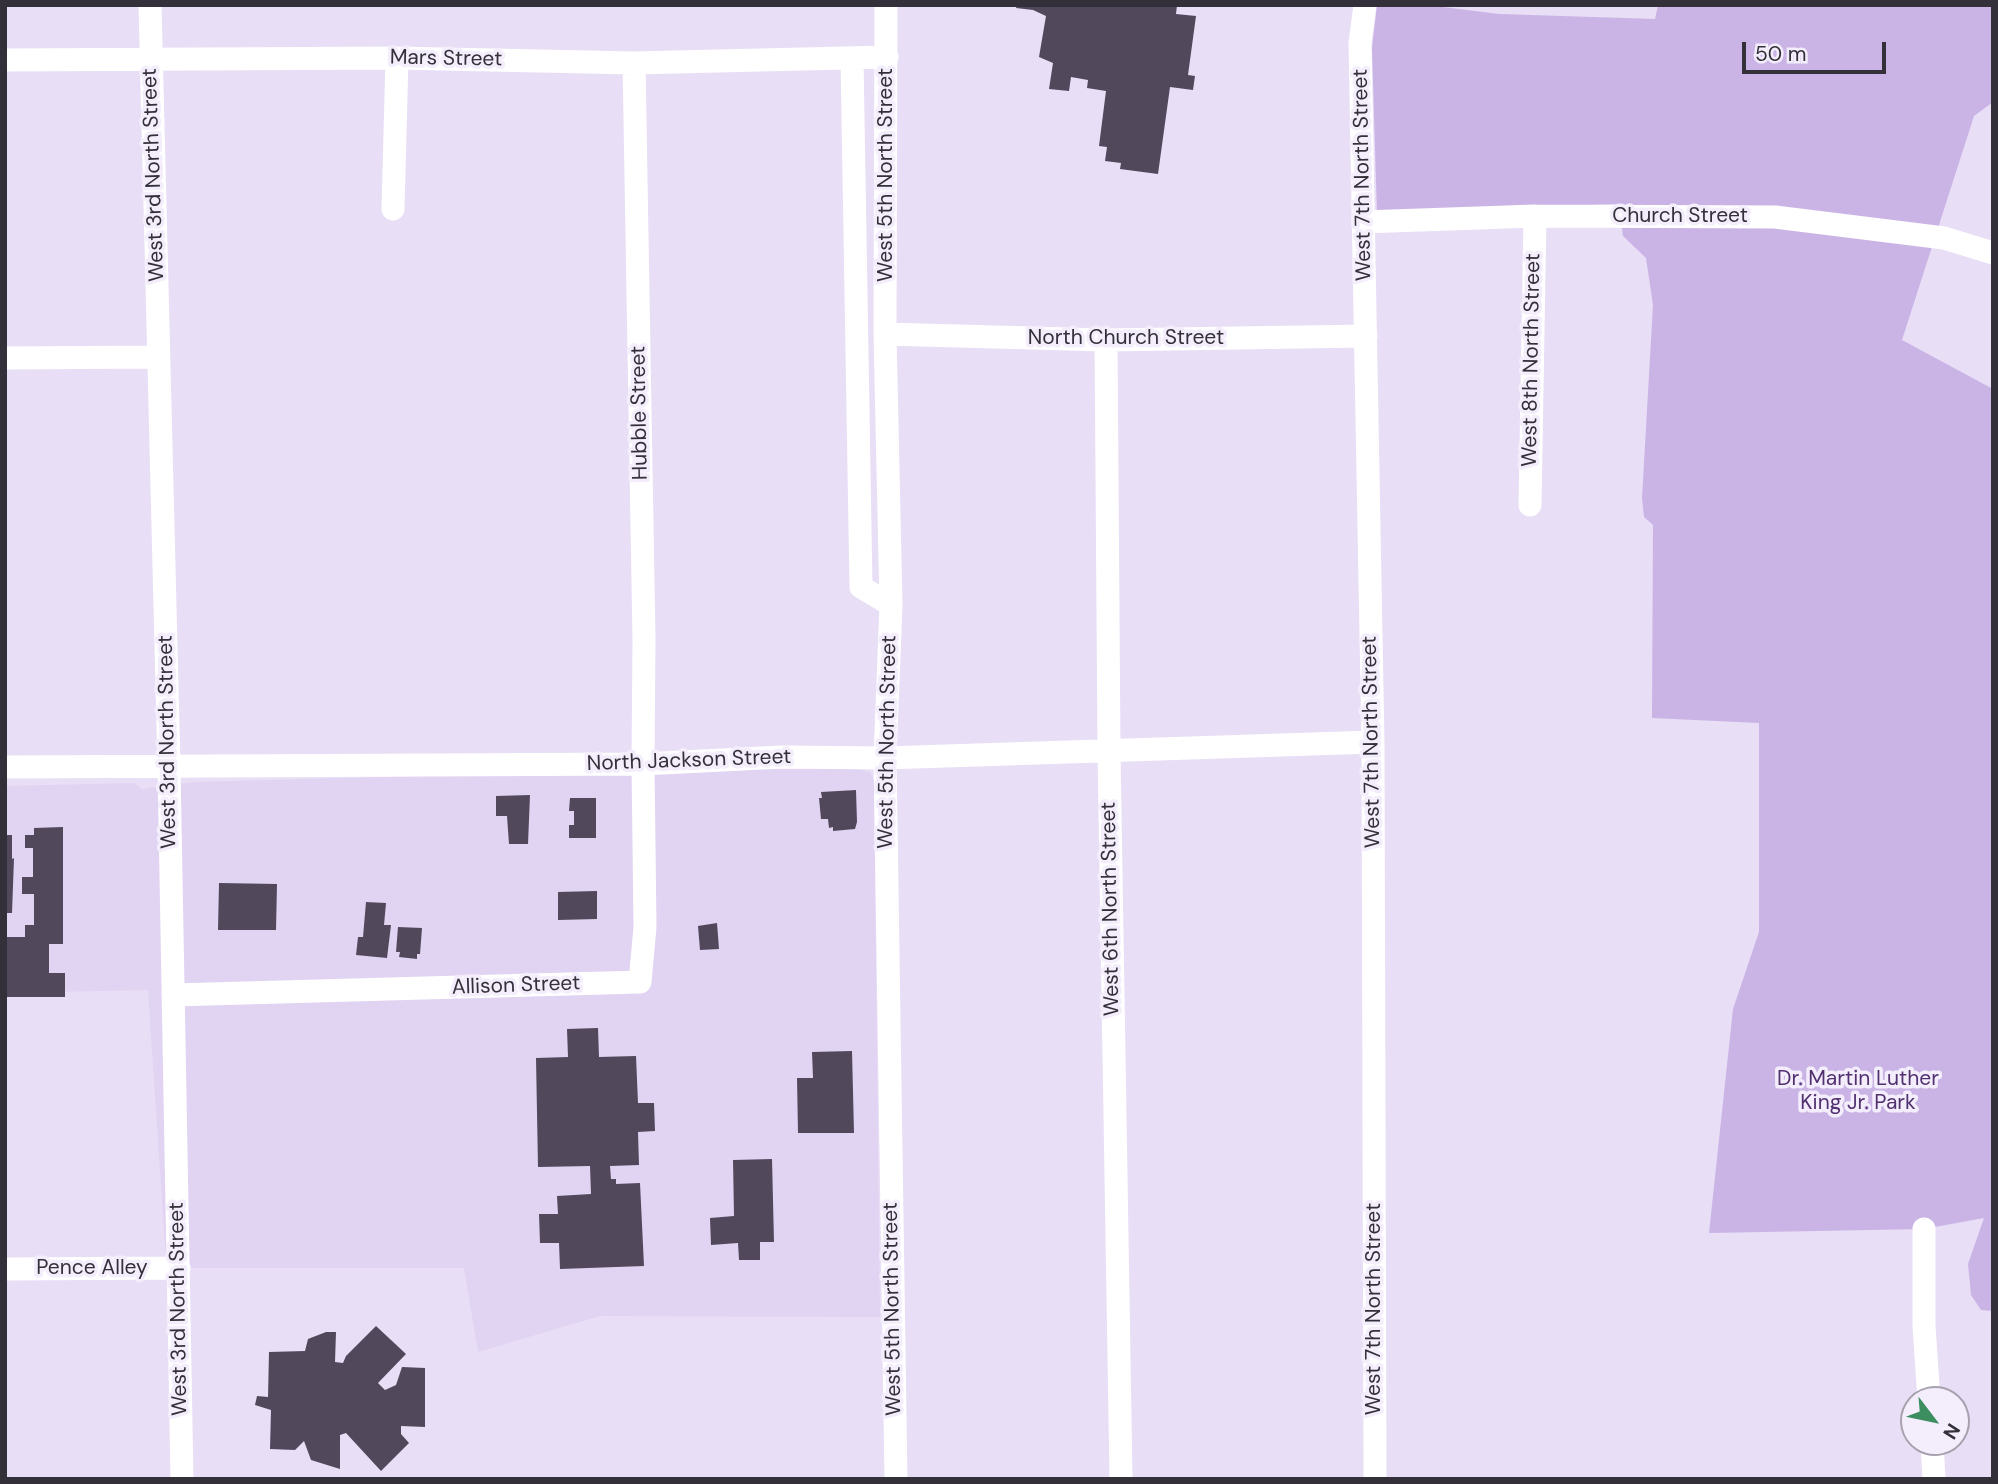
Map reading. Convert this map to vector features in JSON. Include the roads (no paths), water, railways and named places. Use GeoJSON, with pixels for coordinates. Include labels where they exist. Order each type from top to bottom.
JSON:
{"type":"FeatureCollection","features":[{"type":"Feature","properties":{"kind":"street","name":"West 3rd North Street"},"geometry":{"type":"LineString","coordinates":[[150,5],[169,767],[182,1479]]}},
{"type":"Feature","properties":{"kind":"street","name":"West 5th North Street"},"geometry":{"type":"LineString","coordinates":[[886,5],[885,334],[891,605],[885,758],[896,1479]]}},
{"type":"Feature","properties":{"kind":"street","name":"West 7th North Street"},"geometry":{"type":"LineString","coordinates":[[1365,5],[1360,43],[1373,742],[1375,1479]]}},
{"type":"Feature","properties":{"kind":"street","name":"Mars Street"},"geometry":{"type":"LineString","coordinates":[[5,60],[397,58],[634,63],[887,57]]}},
{"type":"Feature","properties":{"kind":"street"},"geometry":{"type":"LineString","coordinates":[[393,209],[397,58]]}},
{"type":"Feature","properties":{"kind":"street"},"geometry":{"type":"LineString","coordinates":[[852,58],[861,587],[891,605]]}},
{"type":"Feature","properties":{"kind":"street","name":"Hubble Street"},"geometry":{"type":"LineString","coordinates":[[634,63],[644,625],[643,764]]}},
{"type":"Feature","properties":{"kind":"street","name":"Church Street"},"geometry":{"type":"LineString","coordinates":[[1363,222],[1535,216],[1775,216],[1944,238],[1993,253]]}},
{"type":"Feature","properties":{"kind":"street","name":"West 8th North Street"},"geometry":{"type":"LineString","coordinates":[[1530,505],[1535,216]]}},
{"type":"Feature","properties":{"kind":"street","name":"North Church Street"},"geometry":{"type":"LineString","coordinates":[[885,334],[1106,340],[1366,336]]}},
{"type":"Feature","properties":{"kind":"street","name":"West 6th North Street"},"geometry":{"type":"LineString","coordinates":[[1106,340],[1109,751],[1121,1479]]}},
{"type":"Feature","properties":{"kind":"street"},"geometry":{"type":"LineString","coordinates":[[5,358],[159,357]]}},
{"type":"Feature","properties":{"kind":"street","name":"North Jackson Street"},"geometry":{"type":"LineString","coordinates":[[5,767],[643,764],[782,757],[885,758],[1373,742]]}},
{"type":"Feature","properties":{"kind":"street","name":"Allison Street"},"geometry":{"type":"LineString","coordinates":[[173,995],[640,982],[645,927],[643,764]]}},
{"type":"Feature","properties":{"kind":"street"},"geometry":{"type":"LineString","coordinates":[[1924,1229],[1924,1326],[1928,1386]]}},
{"type":"Feature","properties":{"kind":"street","name":"Pence Alley"},"geometry":{"type":"LineString","coordinates":[[5,1269],[178,1268]]}},
{"type":"Feature","properties":{"kind":"street"},"geometry":{"type":"LineString","coordinates":[[1933,1456],[1934,1479]]}},
{"type":"Feature","properties":{"kind":"park label","name":"Dr. Martin Luther King Jr. Park"},"geometry":{"type":"Point","coordinates":[1858,1091]}}]}
